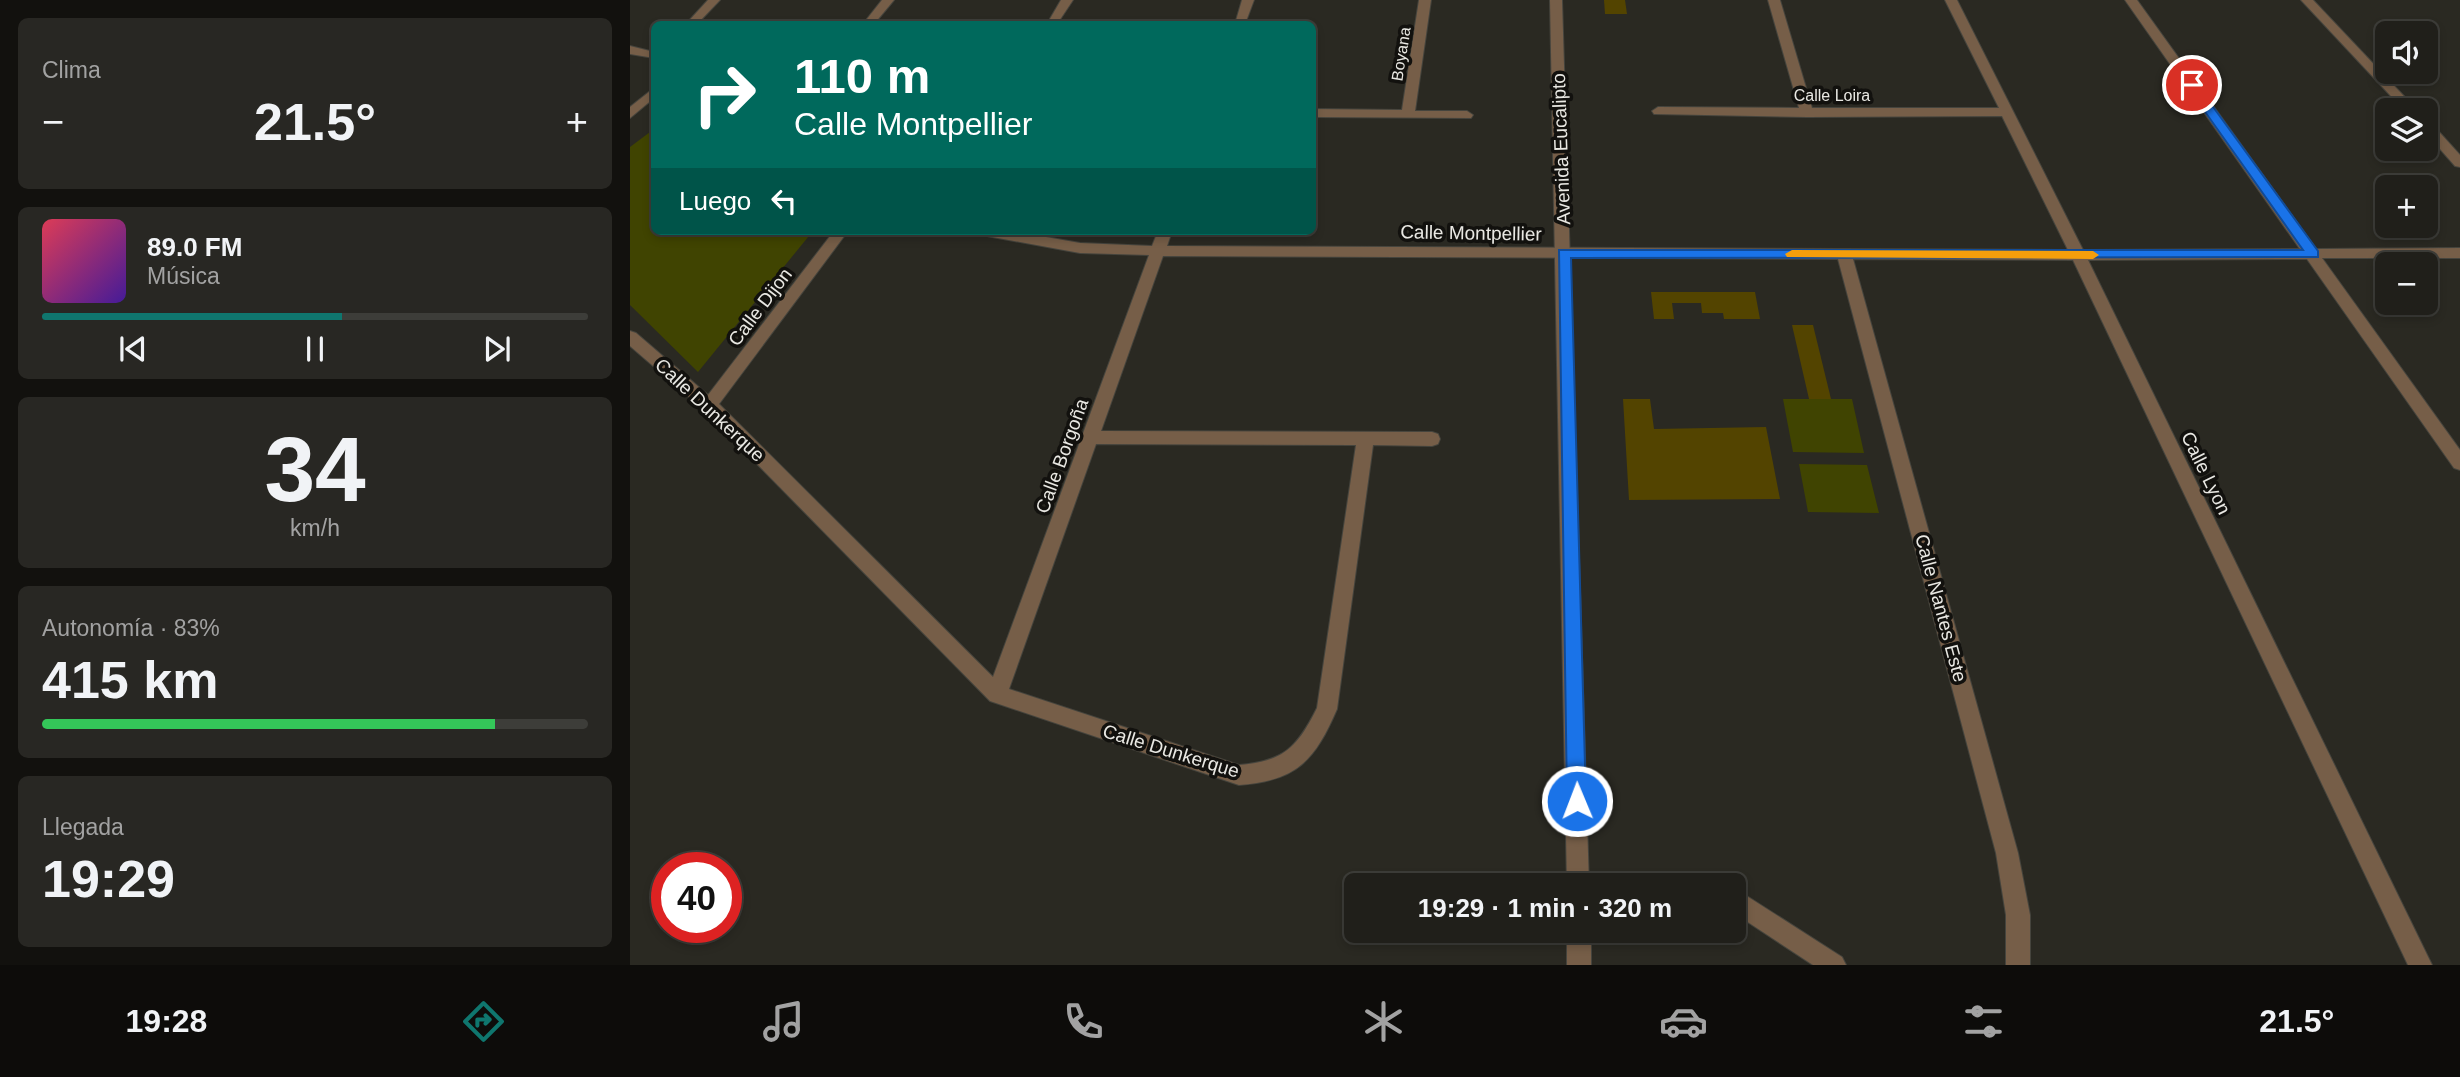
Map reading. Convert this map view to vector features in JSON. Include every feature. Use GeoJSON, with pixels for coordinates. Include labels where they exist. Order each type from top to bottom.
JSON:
{"type":"FeatureCollection","features":[{"type":"Feature","properties":{"kind":"street"},"geometry":{"type":"LineString","coordinates":[[694,21],[714,0]]}},
{"type":"Feature","properties":{"kind":"street"},"geometry":{"type":"LineString","coordinates":[[870,21],[888,0]]}},
{"type":"Feature","properties":{"kind":"street"},"geometry":{"type":"LineString","coordinates":[[1054,21],[1067,0]]}},
{"type":"Feature","properties":{"kind":"street"},"geometry":{"type":"LineString","coordinates":[[1241,21],[1248,0]]}},
{"type":"Feature","properties":{"kind":"street","name":"Boyana"},"geometry":{"type":"LineString","coordinates":[[1408,113],[1425,0]]}},
{"type":"Feature","properties":{"kind":"street","name":"Avenida Eucalipto"},"geometry":{"type":"LineString","coordinates":[[1556,0],[1578,873]]}},
{"type":"Feature","properties":{"kind":"street"},"geometry":{"type":"LineString","coordinates":[[1774,0],[1807,113]]}},
{"type":"Feature","properties":{"kind":"street","name":"Calle Lyon"},"geometry":{"type":"LineString","coordinates":[[1951,0],[2078,255],[2420,965]]}},
{"type":"Feature","properties":{"kind":"street"},"geometry":{"type":"LineString","coordinates":[[2131,0],[2460,463]]}},
{"type":"Feature","properties":{"kind":"street"},"geometry":{"type":"LineString","coordinates":[[2307,0],[2400,98]]}},
{"type":"Feature","properties":{"kind":"street"},"geometry":{"type":"LineString","coordinates":[[630,50],[651,54]]}},
{"type":"Feature","properties":{"kind":"street"},"geometry":{"type":"LineString","coordinates":[[630,114],[651,95]]}},
{"type":"Feature","properties":{"kind":"street","name":"Calle Loira"},"geometry":{"type":"LineString","coordinates":[[1658,111],[2006,112]]}},
{"type":"Feature","properties":{"kind":"street"},"geometry":{"type":"LineString","coordinates":[[1316,113],[1467,114]]}},
{"type":"Feature","properties":{"kind":"street"},"geometry":{"type":"LineString","coordinates":[[2438,139],[2460,163]]}},
{"type":"Feature","properties":{"kind":"street","name":"Calle Dijon"},"geometry":{"type":"LineString","coordinates":[[709,405],[838,235]]}},
{"type":"Feature","properties":{"kind":"street","name":"Calle Montpellier"},"geometry":{"type":"LineString","coordinates":[[1009,235],[1080,248],[1157,251],[2078,255],[2460,253]]}},
{"type":"Feature","properties":{"kind":"street","name":"Calle Borgoña"},"geometry":{"type":"LineString","coordinates":[[996,694],[1163,235]]}},
{"type":"Feature","properties":{"kind":"street","name":"Calle Nantes Este"},"geometry":{"type":"LineString","coordinates":[[1844,254],[2007,853],[2018,915],[2018,965]]}},
{"type":"Feature","properties":{"kind":"street","name":"Calle Dunkerque"},"geometry":{"type":"LineString","coordinates":[[630,337],[709,405],[996,694],[1239,775],[1264,774],[1288,766],[1310,744],[1327,709],[1365,439]]}},
{"type":"Feature","properties":{"kind":"street"},"geometry":{"type":"LineString","coordinates":[[1091,437],[1432,439]]}},
{"type":"Feature","properties":{"kind":"street"},"geometry":{"type":"LineString","coordinates":[[1746,908],[1833,965]]}},
{"type":"Feature","properties":{"kind":"street"},"geometry":{"type":"LineString","coordinates":[[1579,943],[1579,965]]}},
{"type":"Feature","properties":{"kind":"shaded area"},"geometry":{"type":"Polygon","coordinates":[[[651,131],[651,235],[810,235],[698,372],[630,305],[630,147],[651,131]]]}},
{"type":"Feature","properties":{"kind":"shaded area"},"geometry":{"type":"Polygon","coordinates":[[[1783,399],[1852,399],[1864,453],[1793,452],[1783,399]]]}},
{"type":"Feature","properties":{"kind":"shaded area"},"geometry":{"type":"Polygon","coordinates":[[[1799,464],[1867,465],[1879,513],[1808,512],[1799,464]]]}},
{"type":"Feature","properties":{"kind":"building"},"geometry":{"type":"Polygon","coordinates":[[[1604,0],[1625,0],[1627,14],[1605,14],[1604,0]]]}},
{"type":"Feature","properties":{"kind":"building"},"geometry":{"type":"Polygon","coordinates":[[[1651,292],[1755,292],[1760,319],[1724,319],[1723,313],[1702,313],[1701,303],[1672,303],[1674,319],[1654,319],[1651,292]]]}},
{"type":"Feature","properties":{"kind":"building"},"geometry":{"type":"Polygon","coordinates":[[[1792,325],[1813,325],[1831,399],[1809,399],[1792,325]]]}},
{"type":"Feature","properties":{"kind":"building"},"geometry":{"type":"Polygon","coordinates":[[[1623,399],[1650,399],[1654,429],[1766,427],[1780,499],[1629,500],[1623,399]]]}},
{"type":"Feature","properties":{"kind":"slow traffic"},"geometry":{"type":"LineString","coordinates":[[1792,254],[2093,255]]}},
{"type":"Feature","properties":{"kind":"route"},"geometry":{"type":"LineString","coordinates":[[1577,801],[1564,253],[2313,254],[2192,85]]}}]}
